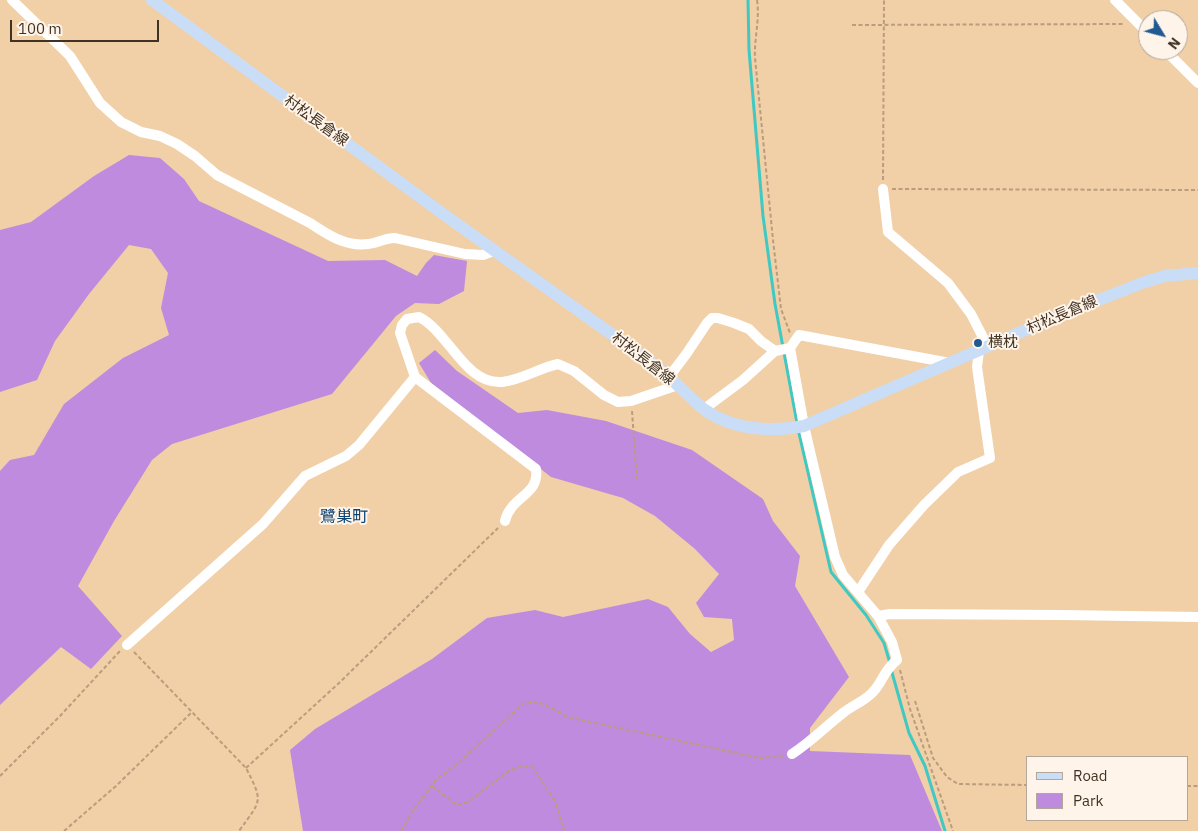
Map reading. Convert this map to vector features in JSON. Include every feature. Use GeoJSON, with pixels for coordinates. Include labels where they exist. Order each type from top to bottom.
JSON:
{"type":"FeatureCollection","features":[{"type":"Feature","properties":{"kind":"main road","name":"村松長倉線"},"geometry":{"type":"LineString","coordinates":[[152,0],[493,251],[631,348],[673,381],[704,409],[721,419],[747,428],[766,430],[804,426],[1083,305],[1142,282],[1165,276],[1198,273]]}},
{"type":"Feature","properties":{"kind":"street"},"geometry":{"type":"LineString","coordinates":[[12,0],[70,56],[100,103],[121,122],[140,132],[160,136],[177,144],[217,174],[310,223],[324,233],[341,241],[356,244],[368,244],[387,238],[395,238],[465,254],[483,255],[493,251]]}},
{"type":"Feature","properties":{"kind":"street"},"geometry":{"type":"LineString","coordinates":[[1115,0],[1138,24]]}},
{"type":"Feature","properties":{"kind":"street"},"geometry":{"type":"LineString","coordinates":[[1175,60],[1198,83]]}},
{"type":"Feature","properties":{"kind":"street"},"geometry":{"type":"LineString","coordinates":[[858,592],[889,545],[930,499],[958,472],[990,458],[977,367],[983,349],[971,314],[948,283],[888,232],[883,189]]}},
{"type":"Feature","properties":{"kind":"street"},"geometry":{"type":"LineString","coordinates":[[505,521],[511,507],[536,482],[536,469],[415,377],[400,333],[402,325],[407,319],[420,317],[431,323],[467,366],[483,378],[491,381],[510,380],[558,364],[574,371],[610,399],[618,402],[631,401],[673,381],[706,322],[712,318],[734,322],[749,329],[775,351]]}},
{"type":"Feature","properties":{"kind":"street"},"geometry":{"type":"LineString","coordinates":[[704,409],[743,380],[775,351],[790,348],[799,335],[950,363]]}},
{"type":"Feature","properties":{"kind":"street"},"geometry":{"type":"LineString","coordinates":[[790,348],[804,426],[835,557],[843,575],[878,616],[892,642],[897,660],[887,668],[874,690],[866,699],[844,711],[804,747],[792,754]]}},
{"type":"Feature","properties":{"kind":"street"},"geometry":{"type":"LineString","coordinates":[[127,645],[249,537],[306,476],[346,456],[359,445],[415,377]]}},
{"type":"Feature","properties":{"kind":"street"},"geometry":{"type":"LineString","coordinates":[[878,616],[890,614],[1198,617]]}},
{"type":"Feature","properties":{"kind":"path"},"geometry":{"type":"LineString","coordinates":[[757,0],[759,12],[755,58],[781,308],[791,336],[790,348]]}},
{"type":"Feature","properties":{"kind":"path"},"geometry":{"type":"LineString","coordinates":[[884,0],[883,189],[1198,190]]}},
{"type":"Feature","properties":{"kind":"path"},"geometry":{"type":"LineString","coordinates":[[852,25],[1138,24]]}},
{"type":"Feature","properties":{"kind":"path"},"geometry":{"type":"LineString","coordinates":[[631,401],[637,482]]}},
{"type":"Feature","properties":{"kind":"path"},"geometry":{"type":"LineString","coordinates":[[246,768],[353,670],[505,521]]}},
{"type":"Feature","properties":{"kind":"path"},"geometry":{"type":"LineString","coordinates":[[0,776],[127,645],[246,768],[257,790],[258,801],[239,831]]}},
{"type":"Feature","properties":{"kind":"path"},"geometry":{"type":"LineString","coordinates":[[897,660],[910,709],[953,831]]}},
{"type":"Feature","properties":{"kind":"path"},"geometry":{"type":"LineString","coordinates":[[401,831],[414,809],[436,780],[456,765],[524,703],[532,701],[546,704],[567,718],[760,758],[792,754]]}},
{"type":"Feature","properties":{"kind":"path"},"geometry":{"type":"LineString","coordinates":[[915,701],[934,758],[947,777],[958,784],[1026,785]]}},
{"type":"Feature","properties":{"kind":"path"},"geometry":{"type":"LineString","coordinates":[[64,831],[116,786],[192,712]]}},
{"type":"Feature","properties":{"kind":"path"},"geometry":{"type":"LineString","coordinates":[[432,786],[457,805],[468,802],[510,770],[522,766],[532,766],[555,801],[564,831]]}},
{"type":"Feature","properties":{"kind":"green space"},"geometry":{"type":"Polygon","coordinates":[[[129,155],[160,158],[184,179],[199,201],[328,261],[385,260],[417,276],[434,255],[467,261],[464,291],[439,304],[415,303],[396,316],[332,394],[172,444],[152,460],[114,521],[78,586],[122,636],[91,669],[61,647],[0,705],[0,471],[10,460],[34,455],[64,404],[123,358],[169,335],[161,308],[168,273],[151,249],[129,245],[89,294],[55,341],[37,380],[0,392],[0,230],[31,222],[94,176],[129,155]]]}},
{"type":"Feature","properties":{"kind":"green space"},"geometry":{"type":"Polygon","coordinates":[[[435,350],[457,371],[518,413],[547,410],[606,421],[692,450],[763,499],[773,521],[800,556],[795,586],[849,677],[810,728],[810,751],[910,755],[942,831],[303,831],[290,750],[315,729],[432,659],[487,618],[535,610],[563,617],[648,599],[668,607],[690,634],[711,652],[734,640],[732,619],[704,617],[696,603],[719,574],[695,549],[655,516],[623,498],[551,477],[431,383],[419,363],[435,350]]]}},
{"type":"Feature","properties":{"kind":"waterway"},"geometry":{"type":"LineString","coordinates":[[748,0],[749,50],[763,216],[775,304],[797,423]]}},
{"type":"Feature","properties":{"kind":"waterway"},"geometry":{"type":"LineString","coordinates":[[798,429],[831,572],[866,615],[884,643],[890,663]]}},
{"type":"Feature","properties":{"kind":"waterway"},"geometry":{"type":"LineString","coordinates":[[891,669],[909,733],[925,766],[945,831]]}},
{"type":"Feature","properties":{"kind":"place","name":"横枕"},"geometry":{"type":"Point","coordinates":[978,343]}},
{"type":"Feature","properties":{"kind":"district","name":"鷺巣町"},"geometry":{"type":"Point","coordinates":[344,517]}}]}
